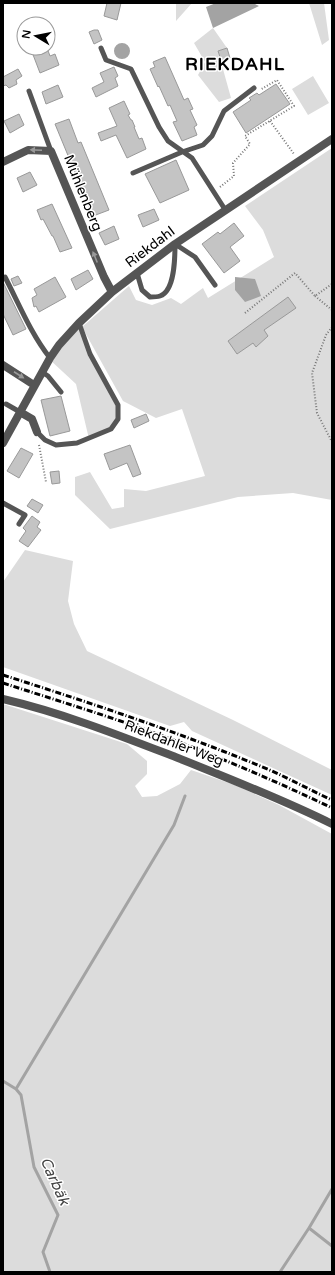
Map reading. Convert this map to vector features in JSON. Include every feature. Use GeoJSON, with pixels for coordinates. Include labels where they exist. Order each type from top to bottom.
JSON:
{"type":"FeatureCollection","features":[{"type":"Feature","properties":{"kind":"street","name":"Riekdahl"},"geometry":{"type":"LineString","coordinates":[[3,443],[50,358],[79,322],[112,292],[175,244],[332,139]]}},
{"type":"Feature","properties":{"kind":"street","name":"Mühlenberg"},"geometry":{"type":"LineString","coordinates":[[3,162],[28,150],[51,151],[104,277],[112,292]]}},
{"type":"Feature","properties":{"kind":"street"},"geometry":{"type":"LineString","coordinates":[[3,365],[34,386]]}},
{"type":"Feature","properties":{"kind":"street"},"geometry":{"type":"LineString","coordinates":[[20,412],[32,419],[37,432]]}},
{"type":"Feature","properties":{"kind":"street","name":"Riekdahler Weg"},"geometry":{"type":"LineString","coordinates":[[3,699],[75,720],[142,744],[243,784],[332,824]]}},
{"type":"Feature","properties":{"kind":"lane"},"geometry":{"type":"LineString","coordinates":[[100,48],[106,60],[131,69],[159,127],[168,141],[192,158],[226,211]]}},
{"type":"Feature","properties":{"kind":"lane"},"geometry":{"type":"LineString","coordinates":[[134,172],[203,145],[212,136],[224,111],[254,88]]}},
{"type":"Feature","properties":{"kind":"lane"},"geometry":{"type":"LineString","coordinates":[[29,91],[51,151]]}},
{"type":"Feature","properties":{"kind":"lane"},"geometry":{"type":"LineString","coordinates":[[137,273],[142,290],[150,297],[161,296],[169,288],[175,265],[175,244]]}},
{"type":"Feature","properties":{"kind":"lane"},"geometry":{"type":"LineString","coordinates":[[175,244],[195,257],[215,285]]}},
{"type":"Feature","properties":{"kind":"lane"},"geometry":{"type":"LineString","coordinates":[[5,276],[32,329],[50,358]]}},
{"type":"Feature","properties":{"kind":"lane"},"geometry":{"type":"LineString","coordinates":[[37,432],[45,440],[56,445],[77,443],[111,429],[118,419],[118,405],[90,354],[79,322]]}},
{"type":"Feature","properties":{"kind":"lane"},"geometry":{"type":"LineString","coordinates":[[42,372],[48,376],[61,392]]}},
{"type":"Feature","properties":{"kind":"lane"},"geometry":{"type":"LineString","coordinates":[[6,404],[20,412]]}},
{"type":"Feature","properties":{"kind":"lane"},"geometry":{"type":"LineString","coordinates":[[3,503],[25,515],[19,524]]}},
{"type":"Feature","properties":{"kind":"path"},"geometry":{"type":"LineString","coordinates":[[214,192],[234,176],[233,163],[250,144],[245,136],[294,106],[276,80],[257,92],[254,88]]}},
{"type":"Feature","properties":{"kind":"path"},"geometry":{"type":"LineString","coordinates":[[270,121],[299,161]]}},
{"type":"Feature","properties":{"kind":"path"},"geometry":{"type":"LineString","coordinates":[[244,313],[295,273],[315,296],[332,310]]}},
{"type":"Feature","properties":{"kind":"path"},"geometry":{"type":"LineString","coordinates":[[315,296],[332,284]]}},
{"type":"Feature","properties":{"kind":"path"},"geometry":{"type":"LineString","coordinates":[[332,327],[326,335],[312,372],[317,413],[332,442]]}},
{"type":"Feature","properties":{"kind":"path"},"geometry":{"type":"LineString","coordinates":[[37,432],[46,482]]}},
{"type":"Feature","properties":{"kind":"shaded area"},"geometry":{"type":"Polygon","coordinates":[[[176,3],[192,3],[176,21],[176,3]]]}},
{"type":"Feature","properties":{"kind":"shaded area"},"geometry":{"type":"Polygon","coordinates":[[[216,3],[253,3],[259,6],[213,28],[206,7],[216,3]]]}},
{"type":"Feature","properties":{"kind":"shaded area"},"geometry":{"type":"Polygon","coordinates":[[[309,3],[324,3],[329,40],[322,45],[309,3]]]}},
{"type":"Feature","properties":{"kind":"shaded area"},"geometry":{"type":"Polygon","coordinates":[[[213,28],[227,48],[218,51],[231,98],[219,102],[198,75],[205,62],[194,43],[213,28]]]}},
{"type":"Feature","properties":{"kind":"shaded area"},"geometry":{"type":"Polygon","coordinates":[[[122,43],[128,45],[130,51],[128,57],[122,59],[116,57],[114,51],[116,45],[122,43]]]}},
{"type":"Feature","properties":{"kind":"shaded area"},"geometry":{"type":"Polygon","coordinates":[[[313,76],[329,103],[308,115],[292,89],[313,76]]]}},
{"type":"Feature","properties":{"kind":"shaded area"},"geometry":{"type":"Polygon","coordinates":[[[332,148],[332,500],[293,493],[238,497],[110,529],[75,495],[75,477],[90,472],[112,509],[124,507],[124,489],[146,491],[205,476],[182,409],[156,418],[123,401],[82,327],[129,286],[136,300],[152,305],[171,298],[181,304],[203,288],[208,298],[274,257],[263,230],[245,206],[332,148]]]}},
{"type":"Feature","properties":{"kind":"shaded area"},"geometry":{"type":"Polygon","coordinates":[[[235,277],[255,279],[261,296],[245,302],[235,290],[235,277]]]}},
{"type":"Feature","properties":{"kind":"shaded area"},"geometry":{"type":"Polygon","coordinates":[[[79,323],[90,354],[118,405],[118,419],[111,429],[89,439],[76,384],[49,359],[79,323]]]}},
{"type":"Feature","properties":{"kind":"shaded area"},"geometry":{"type":"Polygon","coordinates":[[[25,550],[73,561],[68,601],[74,624],[87,651],[233,720],[332,770],[332,795],[192,731],[184,722],[170,726],[3,667],[3,582],[25,550]]]}},
{"type":"Feature","properties":{"kind":"shaded area"},"geometry":{"type":"Polygon","coordinates":[[[3,704],[127,744],[147,761],[147,774],[135,786],[142,797],[157,796],[180,784],[191,770],[235,785],[279,805],[332,834],[332,1272],[3,1272],[3,704]]]}},
{"type":"Feature","properties":{"kind":"building"},"geometry":{"type":"Polygon","coordinates":[[[107,3],[121,3],[117,20],[104,16],[107,3]]]}},
{"type":"Feature","properties":{"kind":"building"},"geometry":{"type":"Polygon","coordinates":[[[98,30],[102,40],[94,44],[89,32],[98,30]]]}},
{"type":"Feature","properties":{"kind":"building"},"geometry":{"type":"Polygon","coordinates":[[[227,48],[230,58],[221,60],[218,51],[227,48]]]}},
{"type":"Feature","properties":{"kind":"building"},"geometry":{"type":"Polygon","coordinates":[[[34,56],[56,56],[59,65],[40,73],[34,56]]]}},
{"type":"Feature","properties":{"kind":"building"},"geometry":{"type":"Polygon","coordinates":[[[165,57],[184,100],[188,98],[193,109],[190,110],[197,125],[194,127],[197,135],[182,141],[173,122],[177,121],[170,105],[168,106],[150,69],[155,67],[153,62],[165,57]]]}},
{"type":"Feature","properties":{"kind":"building"},"geometry":{"type":"Polygon","coordinates":[[[114,67],[118,76],[115,78],[118,86],[96,97],[92,88],[104,82],[100,73],[114,67]]]}},
{"type":"Feature","properties":{"kind":"building"},"geometry":{"type":"Polygon","coordinates":[[[18,69],[22,76],[16,80],[17,84],[9,88],[6,85],[3,86],[3,77],[18,69]]]}},
{"type":"Feature","properties":{"kind":"building"},"geometry":{"type":"Polygon","coordinates":[[[276,84],[290,104],[246,133],[233,112],[251,100],[249,98],[257,93],[259,95],[276,84]]]}},
{"type":"Feature","properties":{"kind":"building"},"geometry":{"type":"Polygon","coordinates":[[[58,85],[63,97],[46,104],[42,92],[58,85]]]}},
{"type":"Feature","properties":{"kind":"building"},"geometry":{"type":"Polygon","coordinates":[[[124,101],[130,114],[128,115],[132,120],[139,139],[142,138],[146,149],[127,158],[116,135],[101,141],[98,133],[117,126],[109,108],[124,101]]]}},
{"type":"Feature","properties":{"kind":"building"},"geometry":{"type":"Polygon","coordinates":[[[19,114],[24,125],[10,133],[4,121],[19,114]]]}},
{"type":"Feature","properties":{"kind":"building"},"geometry":{"type":"Polygon","coordinates":[[[69,119],[78,143],[81,142],[109,210],[93,216],[55,124],[69,119]]]}},
{"type":"Feature","properties":{"kind":"building"},"geometry":{"type":"Polygon","coordinates":[[[176,160],[189,190],[160,203],[145,174],[176,160]]]}},
{"type":"Feature","properties":{"kind":"building"},"geometry":{"type":"Polygon","coordinates":[[[30,172],[37,185],[23,192],[17,178],[30,172]]]}},
{"type":"Feature","properties":{"kind":"building"},"geometry":{"type":"Polygon","coordinates":[[[52,204],[72,248],[60,252],[53,236],[43,219],[41,220],[37,210],[52,204]]]}},
{"type":"Feature","properties":{"kind":"building"},"geometry":{"type":"Polygon","coordinates":[[[154,209],[159,220],[143,227],[138,215],[154,209]]]}},
{"type":"Feature","properties":{"kind":"building"},"geometry":{"type":"Polygon","coordinates":[[[234,223],[244,236],[230,247],[240,261],[224,273],[202,244],[218,232],[220,234],[234,223]]]}},
{"type":"Feature","properties":{"kind":"building"},"geometry":{"type":"Polygon","coordinates":[[[114,226],[119,239],[105,245],[99,233],[114,226]]]}},
{"type":"Feature","properties":{"kind":"building"},"geometry":{"type":"Polygon","coordinates":[[[88,270],[93,279],[76,290],[71,279],[88,270]]]}},
{"type":"Feature","properties":{"kind":"building"},"geometry":{"type":"Polygon","coordinates":[[[18,276],[22,283],[14,286],[11,279],[18,276]]]}},
{"type":"Feature","properties":{"kind":"building"},"geometry":{"type":"Polygon","coordinates":[[[55,277],[66,297],[39,312],[36,306],[34,307],[32,298],[37,295],[34,289],[55,277]]]}},
{"type":"Feature","properties":{"kind":"building"},"geometry":{"type":"Polygon","coordinates":[[[3,282],[26,329],[13,335],[3,314],[3,282]]]}},
{"type":"Feature","properties":{"kind":"building"},"geometry":{"type":"Polygon","coordinates":[[[288,297],[296,308],[264,330],[268,336],[256,347],[253,343],[237,354],[228,341],[288,297]]]}},
{"type":"Feature","properties":{"kind":"building"},"geometry":{"type":"Polygon","coordinates":[[[61,396],[70,431],[50,436],[41,400],[61,396]]]}},
{"type":"Feature","properties":{"kind":"building"},"geometry":{"type":"Polygon","coordinates":[[[146,414],[149,421],[134,428],[131,420],[146,414]]]}},
{"type":"Feature","properties":{"kind":"building"},"geometry":{"type":"Polygon","coordinates":[[[130,445],[141,474],[133,477],[127,463],[110,470],[104,454],[130,445]]]}},
{"type":"Feature","properties":{"kind":"building"},"geometry":{"type":"Polygon","coordinates":[[[21,448],[33,454],[19,478],[7,471],[21,448]]]}},
{"type":"Feature","properties":{"kind":"building"},"geometry":{"type":"Polygon","coordinates":[[[59,471],[60,483],[52,484],[50,472],[59,471]]]}},
{"type":"Feature","properties":{"kind":"building"},"geometry":{"type":"Polygon","coordinates":[[[32,499],[43,505],[38,513],[27,506],[32,499]]]}},
{"type":"Feature","properties":{"kind":"building"},"geometry":{"type":"Polygon","coordinates":[[[32,516],[40,522],[37,527],[41,530],[28,547],[19,541],[26,531],[23,528],[32,516]]]}},
{"type":"Feature","properties":{"kind":"waterway"},"geometry":{"type":"LineString","coordinates":[[16,1089],[174,825],[185,796]]}},
{"type":"Feature","properties":{"kind":"waterway","name":"Carbäk"},"geometry":{"type":"LineString","coordinates":[[3,1081],[16,1089],[21,1095],[34,1167],[58,1215],[43,1252],[50,1272]]}},
{"type":"Feature","properties":{"kind":"waterway"},"geometry":{"type":"LineString","coordinates":[[309,1228],[332,1189]]}},
{"type":"Feature","properties":{"kind":"waterway"},"geometry":{"type":"LineString","coordinates":[[280,1272],[309,1228],[332,1246]]}},
{"type":"Feature","properties":{"kind":"railway"},"geometry":{"type":"LineString","coordinates":[[3,675],[105,708],[206,744],[272,771],[332,800]]}},
{"type":"Feature","properties":{"kind":"railway"},"geometry":{"type":"LineString","coordinates":[[3,683],[179,742],[218,757],[332,808]]}},
{"type":"Feature","properties":{"kind":"district","name":"RIEKDAHL"},"geometry":{"type":"Point","coordinates":[235,64]}}]}
